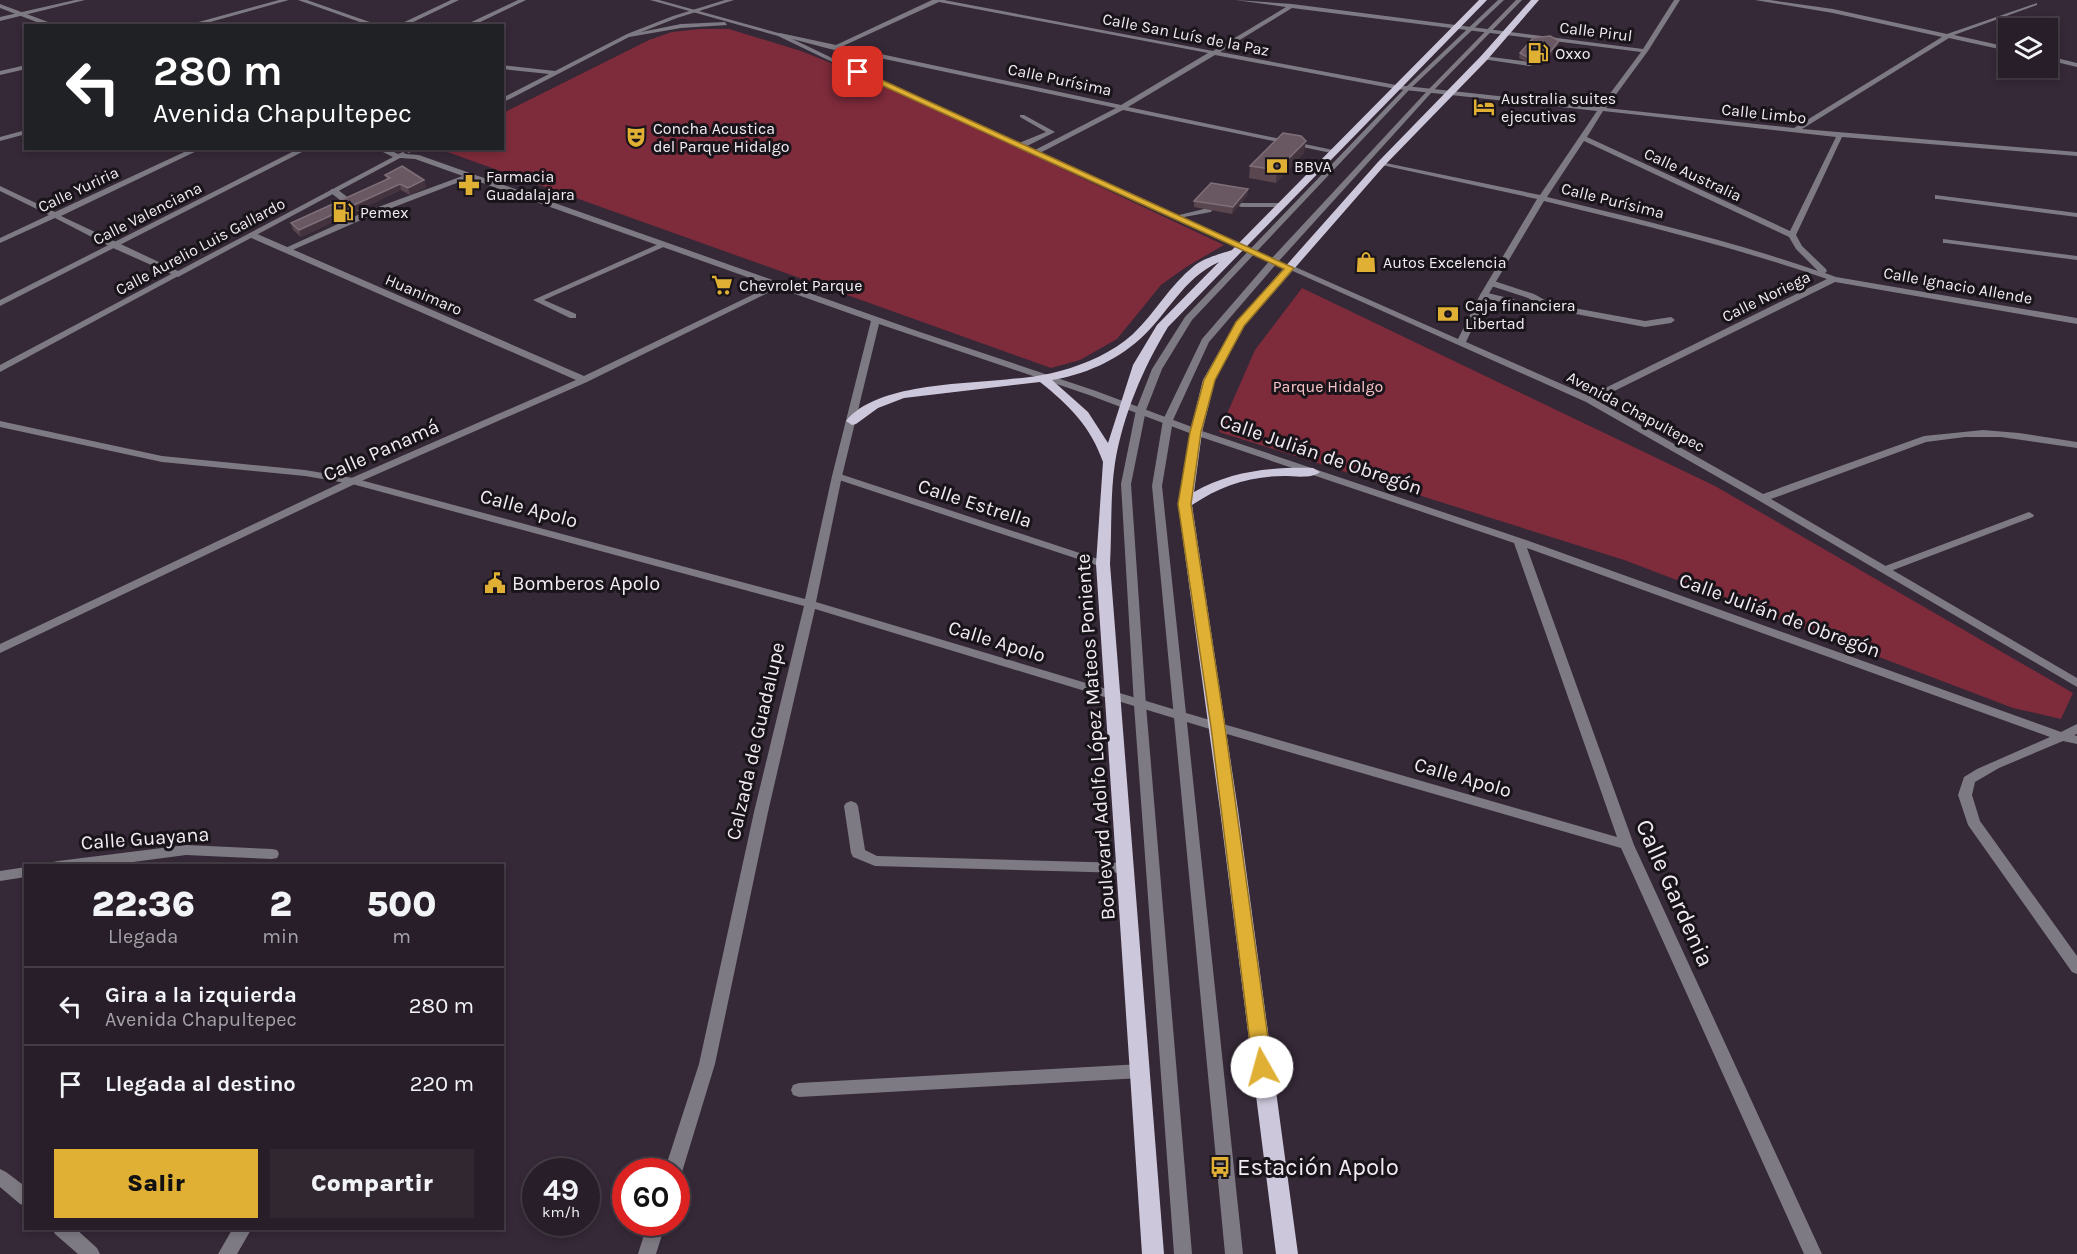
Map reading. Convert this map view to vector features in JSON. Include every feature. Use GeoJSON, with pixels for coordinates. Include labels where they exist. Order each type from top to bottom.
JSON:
{"type":"FeatureCollection","features":[{"type":"Feature","properties":{"kind":"main road","name":"Boulevard Adolfo López Mateos Poniente"},"geometry":{"type":"LineString","coordinates":[[1153,1254],[1103,564],[1109,463],[1125,404],[1139,365],[1162,325],[1483,0]]}},
{"type":"Feature","properties":{"kind":"main road"},"geometry":{"type":"LineString","coordinates":[[1287,1254],[1218,727],[1185,504],[1196,432],[1209,380],[1240,324],[1381,164],[1508,33],[1535,0]]}},
{"type":"Feature","properties":{"kind":"main road"},"geometry":{"type":"LineString","coordinates":[[852,421],[874,405],[902,395],[1013,383],[1084,368],[1115,353],[1136,337],[1181,284],[1199,267],[1240,247]]}},
{"type":"Feature","properties":{"kind":"main road"},"geometry":{"type":"LineString","coordinates":[[1042,378],[1080,408],[1104,444],[1109,463]]}},
{"type":"Feature","properties":{"kind":"main road"},"geometry":{"type":"LineString","coordinates":[[1185,504],[1212,486],[1239,477],[1269,472],[1314,472]]}},
{"type":"Feature","properties":{"kind":"street"},"geometry":{"type":"LineString","coordinates":[[0,19],[82,0]]}},
{"type":"Feature","properties":{"kind":"street"},"geometry":{"type":"LineString","coordinates":[[195,24],[286,0]]}},
{"type":"Feature","properties":{"kind":"street"},"geometry":{"type":"LineString","coordinates":[[301,0],[372,24]]}},
{"type":"Feature","properties":{"kind":"street"},"geometry":{"type":"LineString","coordinates":[[403,24],[456,0]]}},
{"type":"Feature","properties":{"kind":"street"},"geometry":{"type":"LineString","coordinates":[[470,24],[523,0]]}},
{"type":"Feature","properties":{"kind":"street"},"geometry":{"type":"LineString","coordinates":[[653,0],[696,12]]}},
{"type":"Feature","properties":{"kind":"street"},"geometry":{"type":"LineString","coordinates":[[504,100],[628,35],[675,17],[731,0]]}},
{"type":"Feature","properties":{"kind":"street","name":"Calle Pirul"},"geometry":{"type":"LineString","coordinates":[[1238,0],[1491,30],[1556,42],[1645,51]]}},
{"type":"Feature","properties":{"kind":"street"},"geometry":{"type":"LineString","coordinates":[[1183,1254],[1140,705],[1126,484],[1141,410],[1157,369],[1188,319],[1252,249],[1408,88],[1501,0]]}},
{"type":"Feature","properties":{"kind":"street"},"geometry":{"type":"LineString","coordinates":[[1234,1254],[1157,486],[1168,420],[1205,341],[1275,260],[1430,91],[1519,0]]}},
{"type":"Feature","properties":{"kind":"street"},"geometry":{"type":"LineString","coordinates":[[1461,343],[1484,295],[1542,198],[1600,111],[1645,51],[1677,0]]}},
{"type":"Feature","properties":{"kind":"street"},"geometry":{"type":"LineString","coordinates":[[1758,0],[1835,9],[1998,47]]}},
{"type":"Feature","properties":{"kind":"street"},"geometry":{"type":"LineString","coordinates":[[820,53],[936,1]]}},
{"type":"Feature","properties":{"kind":"street","name":"Calle San Luís de la Paz"},"geometry":{"type":"LineString","coordinates":[[936,1],[1396,87],[1430,91]]}},
{"type":"Feature","properties":{"kind":"street"},"geometry":{"type":"LineString","coordinates":[[1795,130],[1949,35],[2035,4]]}},
{"type":"Feature","properties":{"kind":"street"},"geometry":{"type":"LineString","coordinates":[[0,6],[48,24]]}},
{"type":"Feature","properties":{"kind":"street"},"geometry":{"type":"LineString","coordinates":[[1038,152],[1123,107],[1292,6]]}},
{"type":"Feature","properties":{"kind":"street","name":"Avenida Chapultepec"},"geometry":{"type":"LineString","coordinates":[[696,12],[780,35],[876,81],[1179,216],[1240,247],[1252,249],[1290,268],[1589,400],[1762,498],[2077,683]]}},
{"type":"Feature","properties":{"kind":"street"},"geometry":{"type":"LineString","coordinates":[[628,35],[693,25],[725,24],[753,27]]}},
{"type":"Feature","properties":{"kind":"street","name":"Calle Purísima"},"geometry":{"type":"LineString","coordinates":[[780,35],[1334,152]]}},
{"type":"Feature","properties":{"kind":"street"},"geometry":{"type":"LineString","coordinates":[[1484,58],[1529,64],[1538,63]]}},
{"type":"Feature","properties":{"kind":"street"},"geometry":{"type":"LineString","coordinates":[[2058,60],[2077,65]]}},
{"type":"Feature","properties":{"kind":"street"},"geometry":{"type":"LineString","coordinates":[[0,73],[24,67]]}},
{"type":"Feature","properties":{"kind":"street"},"geometry":{"type":"LineString","coordinates":[[504,67],[556,73]]}},
{"type":"Feature","properties":{"kind":"street","name":"Calle Limbo"},"geometry":{"type":"LineString","coordinates":[[1430,91],[1840,135],[2077,154]]}},
{"type":"Feature","properties":{"kind":"street"},"geometry":{"type":"LineString","coordinates":[[1022,116],[1051,132],[1022,145]]}},
{"type":"Feature","properties":{"kind":"street"},"geometry":{"type":"LineString","coordinates":[[0,139],[24,133]]}},
{"type":"Feature","properties":{"kind":"street"},"geometry":{"type":"LineString","coordinates":[[1792,235],[1840,135]]}},
{"type":"Feature","properties":{"kind":"street","name":"Calle Australia"},"geometry":{"type":"LineString","coordinates":[[1584,138],[1792,235]]}},
{"type":"Feature","properties":{"kind":"street","name":"Calle Yuriria"},"geometry":{"type":"LineString","coordinates":[[0,241],[196,150]]}},
{"type":"Feature","properties":{"kind":"street","name":"Calle Valenciana"},"geometry":{"type":"LineString","coordinates":[[0,303],[303,150]]}},
{"type":"Feature","properties":{"kind":"street"},"geometry":{"type":"LineString","coordinates":[[383,150],[398,156]]}},
{"type":"Feature","properties":{"kind":"street","name":"Calle Aurelio Luis Gallardo"},"geometry":{"type":"LineString","coordinates":[[0,369],[411,151]]}},
{"type":"Feature","properties":{"kind":"street","name":"Calle Julián de Obregón"},"geometry":{"type":"LineString","coordinates":[[411,151],[471,176],[778,286],[1042,378],[1125,404],[1196,432],[1519,541],[2077,741]]}},
{"type":"Feature","properties":{"kind":"street","name":"Calle Purísima"},"geometry":{"type":"LineString","coordinates":[[1381,164],[1542,198],[1708,239],[1768,256],[1834,279]]}},
{"type":"Feature","properties":{"kind":"street"},"geometry":{"type":"LineString","coordinates":[[285,250],[365,215],[471,176]]}},
{"type":"Feature","properties":{"kind":"street"},"geometry":{"type":"LineString","coordinates":[[0,188],[178,274]]}},
{"type":"Feature","properties":{"kind":"street"},"geometry":{"type":"LineString","coordinates":[[334,191],[365,215]]}},
{"type":"Feature","properties":{"kind":"street"},"geometry":{"type":"LineString","coordinates":[[1938,197],[2077,215]]}},
{"type":"Feature","properties":{"kind":"street"},"geometry":{"type":"LineString","coordinates":[[1240,205],[1280,205]]}},
{"type":"Feature","properties":{"kind":"street"},"geometry":{"type":"LineString","coordinates":[[1179,216],[1208,210]]}},
{"type":"Feature","properties":{"kind":"street","name":"Huanimaro"},"geometry":{"type":"LineString","coordinates":[[252,235],[584,380]]}},
{"type":"Feature","properties":{"kind":"street","name":"Calle Noriega"},"geometry":{"type":"LineString","coordinates":[[1589,400],[1834,279],[1815,266],[1792,235]]}},
{"type":"Feature","properties":{"kind":"street"},"geometry":{"type":"LineString","coordinates":[[1946,242],[2077,258]]}},
{"type":"Feature","properties":{"kind":"street"},"geometry":{"type":"LineString","coordinates":[[573,316],[537,300],[664,245]]}},
{"type":"Feature","properties":{"kind":"street","name":"Calle Ignacio Allende"},"geometry":{"type":"LineString","coordinates":[[1834,279],[2077,321]]}},
{"type":"Feature","properties":{"kind":"street"},"geometry":{"type":"LineString","coordinates":[[1491,283],[1531,296],[1549,306]]}},
{"type":"Feature","properties":{"kind":"street","name":"Calle Panamá"},"geometry":{"type":"LineString","coordinates":[[0,649],[353,481],[584,380],[778,286]]}},
{"type":"Feature","properties":{"kind":"street"},"geometry":{"type":"LineString","coordinates":[[1484,295],[1645,324],[1671,320]]}},
{"type":"Feature","properties":{"kind":"street","name":"Calzada de Guadalupe"},"geometry":{"type":"LineString","coordinates":[[677,1158],[707,1064],[837,476],[876,319]]}},
{"type":"Feature","properties":{"kind":"street","name":"Calle Apolo"},"geometry":{"type":"LineString","coordinates":[[0,424],[162,459],[305,473],[353,481],[810,604],[1180,717],[1627,845]]}},
{"type":"Feature","properties":{"kind":"street"},"geometry":{"type":"LineString","coordinates":[[1762,498],[1924,439],[1994,432],[2077,445]]}},
{"type":"Feature","properties":{"kind":"street","name":"Calle Estrella"},"geometry":{"type":"LineString","coordinates":[[837,476],[1103,564]]}},
{"type":"Feature","properties":{"kind":"street"},"geometry":{"type":"LineString","coordinates":[[1884,570],[2029,515]]}},
{"type":"Feature","properties":{"kind":"street","name":"Calle Gardenia"},"geometry":{"type":"LineString","coordinates":[[1519,541],[1627,845],[1813,1254]]}},
{"type":"Feature","properties":{"kind":"street"},"geometry":{"type":"LineString","coordinates":[[2077,728],[2062,737],[1982,771],[1969,780],[1965,795],[1973,822],[2077,968]]}},
{"type":"Feature","properties":{"kind":"street"},"geometry":{"type":"LineString","coordinates":[[851,806],[858,853],[875,861],[1126,868]]}},
{"type":"Feature","properties":{"kind":"street","name":"Calle Guayana"},"geometry":{"type":"LineString","coordinates":[[74,864],[186,850],[272,854]]}},
{"type":"Feature","properties":{"kind":"street"},"geometry":{"type":"LineString","coordinates":[[0,876],[24,872]]}},
{"type":"Feature","properties":{"kind":"street"},"geometry":{"type":"LineString","coordinates":[[799,1090],[1141,1071]]}},
{"type":"Feature","properties":{"kind":"street"},"geometry":{"type":"LineString","coordinates":[[0,1177],[24,1196]]}},
{"type":"Feature","properties":{"kind":"street"},"geometry":{"type":"LineString","coordinates":[[63,1230],[91,1254]]}},
{"type":"Feature","properties":{"kind":"street"},"geometry":{"type":"LineString","coordinates":[[227,1254],[242,1230]]}},
{"type":"Feature","properties":{"kind":"street"},"geometry":{"type":"LineString","coordinates":[[647,1254],[653,1236]]}},
{"type":"Feature","properties":{"kind":"green space"},"geometry":{"type":"Polygon","coordinates":[[[729,29],[801,51],[876,81],[1224,245],[1161,285],[1117,339],[1080,360],[1051,368],[442,150],[504,150],[504,112],[649,40],[672,32],[729,29]]]}},
{"type":"Feature","properties":{"kind":"green space","name":"Parque Hidalgo"},"geometry":{"type":"Polygon","coordinates":[[[1302,288],[1715,486],[2073,693],[2061,719],[2013,708],[1624,560],[1219,432],[1255,350],[1302,288]]]}},
{"type":"Feature","properties":{"kind":"building","name":"Oxxo"},"geometry":{"type":"Polygon","coordinates":[[[1550,36],[1559,41],[1546,57],[1529,58],[1520,53],[1533,38],[1550,36]]]}},
{"type":"Feature","properties":{"kind":"building"},"geometry":{"type":"Polygon","coordinates":[[[1283,133],[1301,136],[1306,141],[1277,170],[1250,166],[1283,133]]]}},
{"type":"Feature","properties":{"kind":"building"},"geometry":{"type":"Polygon","coordinates":[[[402,166],[424,180],[408,188],[400,184],[299,230],[291,223],[390,178],[385,175],[402,166]]]}},
{"type":"Feature","properties":{"kind":"building"},"geometry":{"type":"Polygon","coordinates":[[[1211,183],[1248,189],[1233,207],[1194,201],[1211,183]]]}},
{"type":"Feature","properties":{"kind":"place","name":"Oxxo"},"geometry":{"type":"Point","coordinates":[1538,53]}},
{"type":"Feature","properties":{"kind":"place","name":"Australia suites ejecutivas"},"geometry":{"type":"Point","coordinates":[1484,107]}},
{"type":"Feature","properties":{"kind":"place","name":"Concha Acustica del Parque Hidalgo"},"geometry":{"type":"Point","coordinates":[636,137]}},
{"type":"Feature","properties":{"kind":"place","name":"BBVA"},"geometry":{"type":"Point","coordinates":[1277,166]}},
{"type":"Feature","properties":{"kind":"place","name":"Farmacia Guadalajara"},"geometry":{"type":"Point","coordinates":[469,185]}},
{"type":"Feature","properties":{"kind":"place","name":"Pemex"},"geometry":{"type":"Point","coordinates":[343,212]}},
{"type":"Feature","properties":{"kind":"place","name":"Autos Excelencia"},"geometry":{"type":"Point","coordinates":[1366,262]}},
{"type":"Feature","properties":{"kind":"place","name":"Chevrolet Parque"},"geometry":{"type":"Point","coordinates":[722,285]}},
{"type":"Feature","properties":{"kind":"place","name":"Caja financiera Libertad"},"geometry":{"type":"Point","coordinates":[1448,314]}},
{"type":"Feature","properties":{"kind":"place","name":"Bomberos Apolo"},"geometry":{"type":"Point","coordinates":[495,583]}},
{"type":"Feature","properties":{"kind":"place","name":"Estación Apolo"},"geometry":{"type":"Point","coordinates":[1220,1167]}},
{"type":"Feature","properties":{"kind":"route"},"geometry":{"type":"LineString","coordinates":[[858,72],[1290,268],[1240,324],[1209,380],[1196,432],[1185,504],[1218,727],[1262,1067]]}}]}
